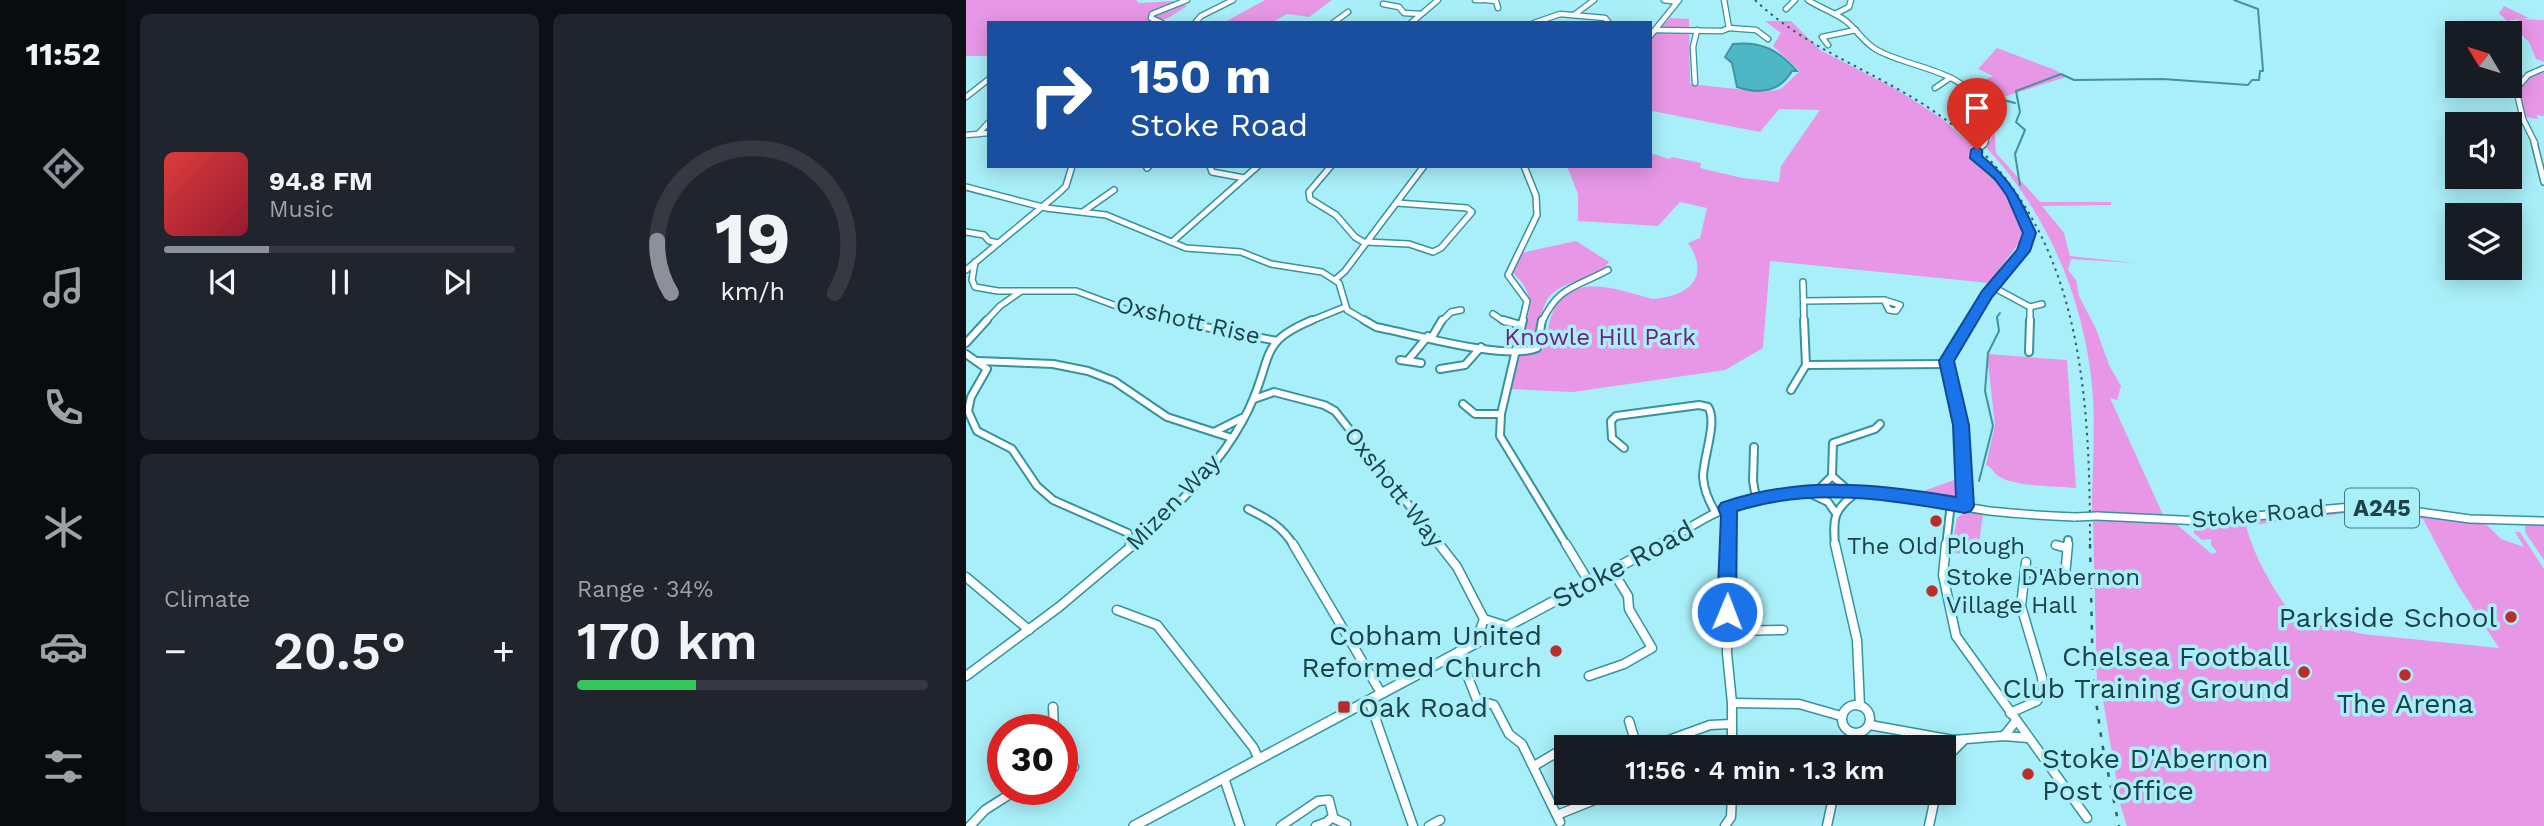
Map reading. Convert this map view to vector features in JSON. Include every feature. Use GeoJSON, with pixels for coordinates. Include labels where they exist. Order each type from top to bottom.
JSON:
{"type":"FeatureCollection","features":[{"type":"Feature","properties":{"kind":"main road"},"geometry":{"type":"LineString","coordinates":[[2544,68],[2528,75],[2518,83],[2516,89],[2523,119],[2536,146],[2544,182]]}},
{"type":"Feature","properties":{"kind":"main road","name":"Stoke Road"},"geometry":{"type":"LineString","coordinates":[[1135,826],[1716,513],[1756,498],[1804,490],[1849,491],[1903,495],[2049,517],[2097,516],[2202,521],[2351,506],[2470,519],[2544,521]]}},
{"type":"Feature","properties":{"kind":"street"},"geometry":{"type":"LineString","coordinates":[[1158,21],[1151,18],[1152,14],[1187,0]]}},
{"type":"Feature","properties":{"kind":"street"},"geometry":{"type":"LineString","coordinates":[[1197,21],[1201,16],[1233,0]]}},
{"type":"Feature","properties":{"kind":"street"},"geometry":{"type":"LineString","coordinates":[[1413,21],[1438,0]]}},
{"type":"Feature","properties":{"kind":"street"},"geometry":{"type":"LineString","coordinates":[[1475,0],[1496,1],[1498,8]]}},
{"type":"Feature","properties":{"kind":"street"},"geometry":{"type":"LineString","coordinates":[[1574,15],[1594,0]]}},
{"type":"Feature","properties":{"kind":"street"},"geometry":{"type":"LineString","coordinates":[[1664,0],[1678,1]]}},
{"type":"Feature","properties":{"kind":"street"},"geometry":{"type":"LineString","coordinates":[[1724,0],[1729,28]]}},
{"type":"Feature","properties":{"kind":"street"},"geometry":{"type":"LineString","coordinates":[[1786,9],[1795,0]]}},
{"type":"Feature","properties":{"kind":"street"},"geometry":{"type":"LineString","coordinates":[[1808,0],[1835,14],[1856,30],[1865,42],[1879,51],[1972,89],[1982,101],[1990,126],[1984,144],[1977,150],[1976,158],[1999,176],[2013,196],[2030,233],[2020,256],[1993,287],[1951,352],[1947,364],[1961,425],[1965,506]]}},
{"type":"Feature","properties":{"kind":"street"},"geometry":{"type":"LineString","coordinates":[[1835,14],[1849,7],[1851,0]]}},
{"type":"Feature","properties":{"kind":"street"},"geometry":{"type":"LineString","coordinates":[[1390,5],[1395,1]]}},
{"type":"Feature","properties":{"kind":"street"},"geometry":{"type":"LineString","coordinates":[[1652,34],[1678,1]]}},
{"type":"Feature","properties":{"kind":"street"},"geometry":{"type":"LineString","coordinates":[[1383,4],[1399,7],[1404,13],[1421,14]]}},
{"type":"Feature","properties":{"kind":"street"},"geometry":{"type":"LineString","coordinates":[[1337,21],[1348,12]]}},
{"type":"Feature","properties":{"kind":"street"},"geometry":{"type":"LineString","coordinates":[[1538,21],[1557,12],[1607,21]]}},
{"type":"Feature","properties":{"kind":"street"},"geometry":{"type":"LineString","coordinates":[[1656,30],[1756,30],[1768,39]]}},
{"type":"Feature","properties":{"kind":"street"},"geometry":{"type":"LineString","coordinates":[[1695,83],[1693,47],[1697,30]]}},
{"type":"Feature","properties":{"kind":"street"},"geometry":{"type":"LineString","coordinates":[[1828,45],[1822,37],[1856,30]]}},
{"type":"Feature","properties":{"kind":"street"},"geometry":{"type":"LineString","coordinates":[[1926,85],[1937,89],[1950,78]]}},
{"type":"Feature","properties":{"kind":"street"},"geometry":{"type":"LineString","coordinates":[[966,97],[987,80]]}},
{"type":"Feature","properties":{"kind":"street"},"geometry":{"type":"LineString","coordinates":[[966,87],[987,86]]}},
{"type":"Feature","properties":{"kind":"street"},"geometry":{"type":"LineString","coordinates":[[978,134],[987,124]]}},
{"type":"Feature","properties":{"kind":"street"},"geometry":{"type":"LineString","coordinates":[[966,135],[987,133]]}},
{"type":"Feature","properties":{"kind":"street"},"geometry":{"type":"LineString","coordinates":[[966,270],[1066,186],[1071,168]]}},
{"type":"Feature","properties":{"kind":"street"},"geometry":{"type":"LineString","coordinates":[[1211,168],[1212,172],[1244,178]]}},
{"type":"Feature","properties":{"kind":"street"},"geometry":{"type":"LineString","coordinates":[[1172,242],[1256,168]]}},
{"type":"Feature","properties":{"kind":"street"},"geometry":{"type":"LineString","coordinates":[[1329,168],[1309,192],[1310,199],[1345,223],[1349,234],[1365,242],[1409,244],[1433,252],[1441,248],[1472,212],[1467,208],[1397,203]]}},
{"type":"Feature","properties":{"kind":"street"},"geometry":{"type":"LineString","coordinates":[[1336,279],[1423,168]]}},
{"type":"Feature","properties":{"kind":"street"},"geometry":{"type":"LineString","coordinates":[[1525,168],[1538,206],[1537,215],[1508,275],[1527,301],[1502,414],[1502,442],[1589,582]]}},
{"type":"Feature","properties":{"kind":"street"},"geometry":{"type":"LineString","coordinates":[[966,187],[1041,207],[1084,211],[1140,227],[1186,248],[1241,252],[1266,262],[1322,272],[1336,279],[1341,286],[1345,307],[1370,325],[1482,348],[1516,352],[1537,348],[1540,326],[1558,292],[1608,270]]}},
{"type":"Feature","properties":{"kind":"street"},"geometry":{"type":"LineString","coordinates":[[1084,211],[1114,190]]}},
{"type":"Feature","properties":{"kind":"street"},"geometry":{"type":"LineString","coordinates":[[966,232],[984,234],[989,241],[998,243]]}},
{"type":"Feature","properties":{"kind":"street"},"geometry":{"type":"LineString","coordinates":[[975,262],[972,280],[975,287]]}},
{"type":"Feature","properties":{"kind":"street"},"geometry":{"type":"LineString","coordinates":[[1791,390],[1806,365],[1803,282]]}},
{"type":"Feature","properties":{"kind":"street","name":"Oxshott Rise"},"geometry":{"type":"LineString","coordinates":[[966,287],[995,291],[1067,290],[1135,313],[1243,331],[1277,341]]}},
{"type":"Feature","properties":{"kind":"street"},"geometry":{"type":"LineString","coordinates":[[1993,287],[2030,307],[2042,304]]}},
{"type":"Feature","properties":{"kind":"street"},"geometry":{"type":"LineString","coordinates":[[966,343],[1000,306],[1023,290]]}},
{"type":"Feature","properties":{"kind":"street"},"geometry":{"type":"LineString","coordinates":[[995,291],[1000,306]]}},
{"type":"Feature","properties":{"kind":"street"},"geometry":{"type":"LineString","coordinates":[[1804,301],[1884,300]]}},
{"type":"Feature","properties":{"kind":"street"},"geometry":{"type":"LineString","coordinates":[[1277,341],[1345,307]]}},
{"type":"Feature","properties":{"kind":"street"},"geometry":{"type":"LineString","coordinates":[[2029,352],[2030,307]]}},
{"type":"Feature","properties":{"kind":"street"},"geometry":{"type":"LineString","coordinates":[[1409,359],[1447,313],[1461,310]]}},
{"type":"Feature","properties":{"kind":"street"},"geometry":{"type":"LineString","coordinates":[[1493,314],[1507,323],[1520,325]]}},
{"type":"Feature","properties":{"kind":"street","name":"Mizen Way"},"geometry":{"type":"LineString","coordinates":[[966,676],[1029,630],[1130,547],[1201,479],[1245,416],[1254,399],[1270,350],[1277,341]]}},
{"type":"Feature","properties":{"kind":"street"},"geometry":{"type":"LineString","coordinates":[[1440,369],[1465,365],[1482,348]]}},
{"type":"Feature","properties":{"kind":"street"},"geometry":{"type":"LineString","coordinates":[[966,354],[987,369]]}},
{"type":"Feature","properties":{"kind":"street"},"geometry":{"type":"LineString","coordinates":[[1400,360],[1409,359],[1421,363]]}},
{"type":"Feature","properties":{"kind":"street"},"geometry":{"type":"LineString","coordinates":[[975,361],[1053,364],[1088,372],[1114,382],[1167,417],[1231,438]]}},
{"type":"Feature","properties":{"kind":"street"},"geometry":{"type":"LineString","coordinates":[[1000,361],[987,369],[971,397],[968,411],[977,431],[1012,449],[1037,486],[1053,500],[1128,534],[1149,530]]}},
{"type":"Feature","properties":{"kind":"street"},"geometry":{"type":"LineString","coordinates":[[1806,365],[1947,364]]}},
{"type":"Feature","properties":{"kind":"street","name":"Oxshott Way"},"geometry":{"type":"LineString","coordinates":[[1260,383],[1274,392],[1324,405],[1335,411],[1463,576],[1484,619]]}},
{"type":"Feature","properties":{"kind":"street"},"geometry":{"type":"LineString","coordinates":[[1254,399],[1274,392]]}},
{"type":"Feature","properties":{"kind":"street"},"geometry":{"type":"LineString","coordinates":[[1464,404],[1475,414],[1502,414]]}},
{"type":"Feature","properties":{"kind":"street"},"geometry":{"type":"LineString","coordinates":[[1624,448],[1612,438],[1611,421],[1616,416],[1699,405],[1708,407],[1712,419],[1702,481],[1705,495],[1716,513]]}},
{"type":"Feature","properties":{"kind":"street"},"geometry":{"type":"LineString","coordinates":[[1213,433],[1245,416]]}},
{"type":"Feature","properties":{"kind":"street"},"geometry":{"type":"LineString","coordinates":[[1818,490],[1832,476],[1833,443],[1875,429],[1880,424]]}},
{"type":"Feature","properties":{"kind":"street"},"geometry":{"type":"LineString","coordinates":[[1756,449],[1753,481],[1756,498]]}},
{"type":"Feature","properties":{"kind":"street"},"geometry":{"type":"LineString","coordinates":[[1832,476],[1849,491]]}},
{"type":"Feature","properties":{"kind":"street"},"geometry":{"type":"LineString","coordinates":[[1804,490],[1828,502],[1835,512],[1840,569],[1853,618],[1859,655],[1860,706],[1870,716],[1870,725],[1861,733],[1853,733],[1843,725],[1841,716]]}},
{"type":"Feature","properties":{"kind":"street"},"geometry":{"type":"LineString","coordinates":[[1835,512],[1841,502],[1858,492]]}},
{"type":"Feature","properties":{"kind":"street"},"geometry":{"type":"LineString","coordinates":[[1951,503],[1943,575],[1956,636],[2087,818]]}},
{"type":"Feature","properties":{"kind":"street"},"geometry":{"type":"LineString","coordinates":[[1727,508],[1730,516],[1727,631],[1731,735]]}},
{"type":"Feature","properties":{"kind":"street"},"geometry":{"type":"LineString","coordinates":[[1248,509],[1273,522],[1286,533],[1381,693]]}},
{"type":"Feature","properties":{"kind":"street"},"geometry":{"type":"LineString","coordinates":[[1128,534],[1130,547]]}},
{"type":"Feature","properties":{"kind":"street"},"geometry":{"type":"LineString","coordinates":[[2026,572],[2065,576],[2068,544],[2056,545]]}},
{"type":"Feature","properties":{"kind":"street"},"geometry":{"type":"LineString","coordinates":[[2004,736],[2013,717],[2037,701],[2043,691],[2042,677],[2021,606],[2026,562]]}},
{"type":"Feature","properties":{"kind":"street"},"geometry":{"type":"LineString","coordinates":[[1612,570],[1628,596],[1629,609],[1658,655]]}},
{"type":"Feature","properties":{"kind":"street"},"geometry":{"type":"LineString","coordinates":[[966,577],[1029,630]]}},
{"type":"Feature","properties":{"kind":"street"},"geometry":{"type":"LineString","coordinates":[[1117,610],[1157,625],[1253,747],[1259,759]]}},
{"type":"Feature","properties":{"kind":"street"},"geometry":{"type":"LineString","coordinates":[[1476,642],[1484,619],[1506,626]]}},
{"type":"Feature","properties":{"kind":"street"},"geometry":{"type":"LineString","coordinates":[[1727,631],[1783,630]]}},
{"type":"Feature","properties":{"kind":"street"},"geometry":{"type":"LineString","coordinates":[[1589,676],[1624,664],[1652,648]]}},
{"type":"Feature","properties":{"kind":"street"},"geometry":{"type":"LineString","coordinates":[[1458,652],[1477,700],[1494,705],[1509,734],[1522,744],[1559,818],[1584,805]]}},
{"type":"Feature","properties":{"kind":"street"},"geometry":{"type":"LineString","coordinates":[[1369,699],[1413,826]]}},
{"type":"Feature","properties":{"kind":"street"},"geometry":{"type":"LineString","coordinates":[[1732,702],[1799,704],[1841,716]]}},
{"type":"Feature","properties":{"kind":"street"},"geometry":{"type":"LineString","coordinates":[[1841,716],[1848,707],[1860,706]]}},
{"type":"Feature","properties":{"kind":"street"},"geometry":{"type":"LineString","coordinates":[[1054,707],[1054,714]]}},
{"type":"Feature","properties":{"kind":"street"},"geometry":{"type":"LineString","coordinates":[[1629,721],[1633,735]]}},
{"type":"Feature","properties":{"kind":"street"},"geometry":{"type":"LineString","coordinates":[[1681,735],[1710,724],[1731,724]]}},
{"type":"Feature","properties":{"kind":"street"},"geometry":{"type":"LineString","coordinates":[[1870,725],[1915,735]]}},
{"type":"Feature","properties":{"kind":"street"},"geometry":{"type":"LineString","coordinates":[[1956,739],[2004,736],[2028,738]]}},
{"type":"Feature","properties":{"kind":"street"},"geometry":{"type":"LineString","coordinates":[[1956,748],[1964,740]]}},
{"type":"Feature","properties":{"kind":"street"},"geometry":{"type":"LineString","coordinates":[[1534,766],[1554,754]]}},
{"type":"Feature","properties":{"kind":"street"},"geometry":{"type":"LineString","coordinates":[[1224,778],[1240,826]]}},
{"type":"Feature","properties":{"kind":"street"},"geometry":{"type":"LineString","coordinates":[[1281,826],[1318,801],[1332,803],[1332,818],[1316,826]]}},
{"type":"Feature","properties":{"kind":"street"},"geometry":{"type":"LineString","coordinates":[[970,826],[993,805]]}},
{"type":"Feature","properties":{"kind":"street"},"geometry":{"type":"LineString","coordinates":[[1725,826],[1731,817],[1732,805]]}},
{"type":"Feature","properties":{"kind":"street"},"geometry":{"type":"LineString","coordinates":[[1827,826],[1831,805]]}},
{"type":"Feature","properties":{"kind":"street"},"geometry":{"type":"LineString","coordinates":[[1929,826],[1933,805]]}},
{"type":"Feature","properties":{"kind":"street"},"geometry":{"type":"LineString","coordinates":[[1332,818],[1346,824]]}},
{"type":"Feature","properties":{"kind":"street"},"geometry":{"type":"LineString","coordinates":[[1429,826],[1440,820]]}},
{"type":"Feature","properties":{"kind":"green space"},"geometry":{"type":"Polygon","coordinates":[[[966,0],[1136,0],[1139,3],[1176,1],[1187,6],[1168,18],[1156,21],[987,21],[987,56],[966,56],[966,0]]]}},
{"type":"Feature","properties":{"kind":"green space"},"geometry":{"type":"Polygon","coordinates":[[[1265,0],[1332,0],[1309,17],[1287,14],[1275,21],[1227,21],[1265,0]]]}},
{"type":"Feature","properties":{"kind":"green space"},"geometry":{"type":"Polygon","coordinates":[[[2504,6],[2529,18],[2521,19],[2544,20],[2544,62],[2536,59],[2529,42],[2522,35],[2522,21],[2507,21],[2499,13],[2504,6]]]}},
{"type":"Feature","properties":{"kind":"green space","name":"Knowle Hill Park"},"geometry":{"type":"Polygon","coordinates":[[[1670,18],[1689,19],[1690,84],[1764,92],[1781,89],[1800,71],[1773,46],[1781,33],[1765,21],[1791,21],[1820,50],[1896,89],[1941,118],[1974,147],[1970,155],[1995,179],[2017,211],[2027,232],[1989,283],[1770,261],[1763,348],[1725,370],[1573,392],[1511,389],[1519,355],[1531,355],[1543,349],[1551,317],[1559,302],[1569,293],[1581,288],[1610,288],[1652,299],[1685,290],[1696,276],[1695,255],[1688,243],[1700,238],[1707,208],[1680,202],[1658,226],[1578,221],[1578,194],[1568,168],[1652,168],[1652,154],[1701,163],[1700,168],[1742,178],[1779,182],[1781,166],[1820,110],[1779,109],[1760,132],[1652,111],[1652,37],[1670,18]]]}},
{"type":"Feature","properties":{"kind":"green space"},"geometry":{"type":"Polygon","coordinates":[[[1997,48],[2055,70],[2066,77],[2003,97],[1978,83],[1993,76],[1978,69],[1997,48]]]}},
{"type":"Feature","properties":{"kind":"green space"},"geometry":{"type":"Polygon","coordinates":[[[2544,70],[2544,116],[2537,115],[2538,119],[2525,117],[2521,98],[2522,85],[2529,77],[2544,70]]]}},
{"type":"Feature","properties":{"kind":"green space"},"geometry":{"type":"Polygon","coordinates":[[[1994,123],[1996,153],[2040,202],[2111,202],[2111,205],[2042,206],[2064,233],[2070,256],[2135,263],[2071,259],[2068,270],[2076,280],[2079,296],[2121,386],[2117,400],[2110,398],[2164,517],[2092,513],[2093,401],[2080,319],[2058,256],[2043,226],[2007,171],[1985,146],[1991,140],[1994,123]]]}},
{"type":"Feature","properties":{"kind":"green space"},"geometry":{"type":"Polygon","coordinates":[[[1576,241],[1609,262],[1596,273],[1563,286],[1549,297],[1535,340],[1521,335],[1529,302],[1525,288],[1513,273],[1521,253],[1576,241]]]}},
{"type":"Feature","properties":{"kind":"green space"},"geometry":{"type":"Polygon","coordinates":[[[1987,354],[2067,360],[2076,488],[2005,480],[1986,465],[1995,425],[1987,354]]]}},
{"type":"Feature","properties":{"kind":"green space"},"geometry":{"type":"Polygon","coordinates":[[[1963,477],[1963,498],[1957,500],[1926,494],[1926,490],[1963,477]]]}},
{"type":"Feature","properties":{"kind":"green space","name":"Chelsea Football Club Training Ground"},"geometry":{"type":"Polygon","coordinates":[[[2376,508],[2485,523],[2501,539],[2524,547],[2515,532],[2520,532],[2544,569],[2544,826],[2127,826],[2121,807],[2101,688],[2097,687],[2093,519],[2176,524],[2212,554],[2217,552],[2211,545],[2211,539],[2202,540],[2194,533],[2194,526],[2376,508]],[[2347,513],[2246,526],[2267,576],[2297,622],[2362,634],[2499,648],[2458,585],[2423,519],[2347,513]]]}},
{"type":"Feature","properties":{"kind":"green space"},"geometry":{"type":"Polygon","coordinates":[[[1966,512],[1983,514],[1977,557],[1951,552],[1957,518],[1966,512]]]}},
{"type":"Feature","properties":{"kind":"green space"},"geometry":{"type":"Polygon","coordinates":[[[2525,523],[2544,524],[2544,560],[2525,532],[2525,523]]]}},
{"type":"Feature","properties":{"kind":"water"},"geometry":{"type":"Polygon","coordinates":[[[1733,44],[1753,44],[1769,48],[1797,71],[1792,71],[1781,84],[1768,90],[1753,91],[1737,87],[1732,63],[1725,57],[1733,44]]]}},
{"type":"Feature","properties":{"kind":"waterway"},"geometry":{"type":"LineString","coordinates":[[2234,0],[2258,9],[2263,70]]}},
{"type":"Feature","properties":{"kind":"waterway"},"geometry":{"type":"LineString","coordinates":[[2020,185],[2015,154],[2025,130],[2016,122],[2020,112],[2016,91],[2061,74],[2074,80],[2163,79],[2248,85],[2252,80],[2259,80],[2260,71],[2263,71]]}},
{"type":"Feature","properties":{"kind":"waterway"},"geometry":{"type":"LineString","coordinates":[[1967,84],[1988,96],[2015,103]]}},
{"type":"Feature","properties":{"kind":"waterway"},"geometry":{"type":"LineString","coordinates":[[1979,481],[1993,426],[1985,391],[1988,353],[1999,331],[1997,317],[2000,313]]}},
{"type":"Feature","properties":{"kind":"railway"},"geometry":{"type":"LineString","coordinates":[[1755,0],[1794,31],[1926,106],[1977,147],[2017,194],[2046,245],[2066,301],[2079,360],[2086,421],[2090,546]]}},
{"type":"Feature","properties":{"kind":"railway"},"geometry":{"type":"LineString","coordinates":[[2090,544],[2093,680],[2102,743],[2119,826]]}},
{"type":"Feature","properties":{"kind":"place","name":"The Old Plough"},"geometry":{"type":"Point","coordinates":[1936,521]}},
{"type":"Feature","properties":{"kind":"place","name":"Stoke D'Abernon Village Hall"},"geometry":{"type":"Point","coordinates":[1932,591]}},
{"type":"Feature","properties":{"kind":"place","name":"Parkside School"},"geometry":{"type":"Point","coordinates":[2511,617]}},
{"type":"Feature","properties":{"kind":"place","name":"Cobham United Reformed Church"},"geometry":{"type":"Point","coordinates":[1556,651]}},
{"type":"Feature","properties":{"kind":"place","name":"Chelsea Football Club Training Ground"},"geometry":{"type":"Point","coordinates":[2304,672]}},
{"type":"Feature","properties":{"kind":"place","name":"The Arena"},"geometry":{"type":"Point","coordinates":[2405,675]}},
{"type":"Feature","properties":{"kind":"place","name":"Oak Road"},"geometry":{"type":"Point","coordinates":[1344,707]}},
{"type":"Feature","properties":{"kind":"place","name":"Stoke D'Abernon Post Office"},"geometry":{"type":"Point","coordinates":[2028,774]}},
{"type":"Feature","properties":{"kind":"route"},"geometry":{"type":"LineString","coordinates":[[1727,612],[1730,516],[1727,508],[1756,498],[1804,490],[1903,495],[1965,506],[1962,433],[1947,361],[1987,294],[2024,251],[2030,233],[2013,196],[1999,176],[1976,158],[1977,150]]}}]}
